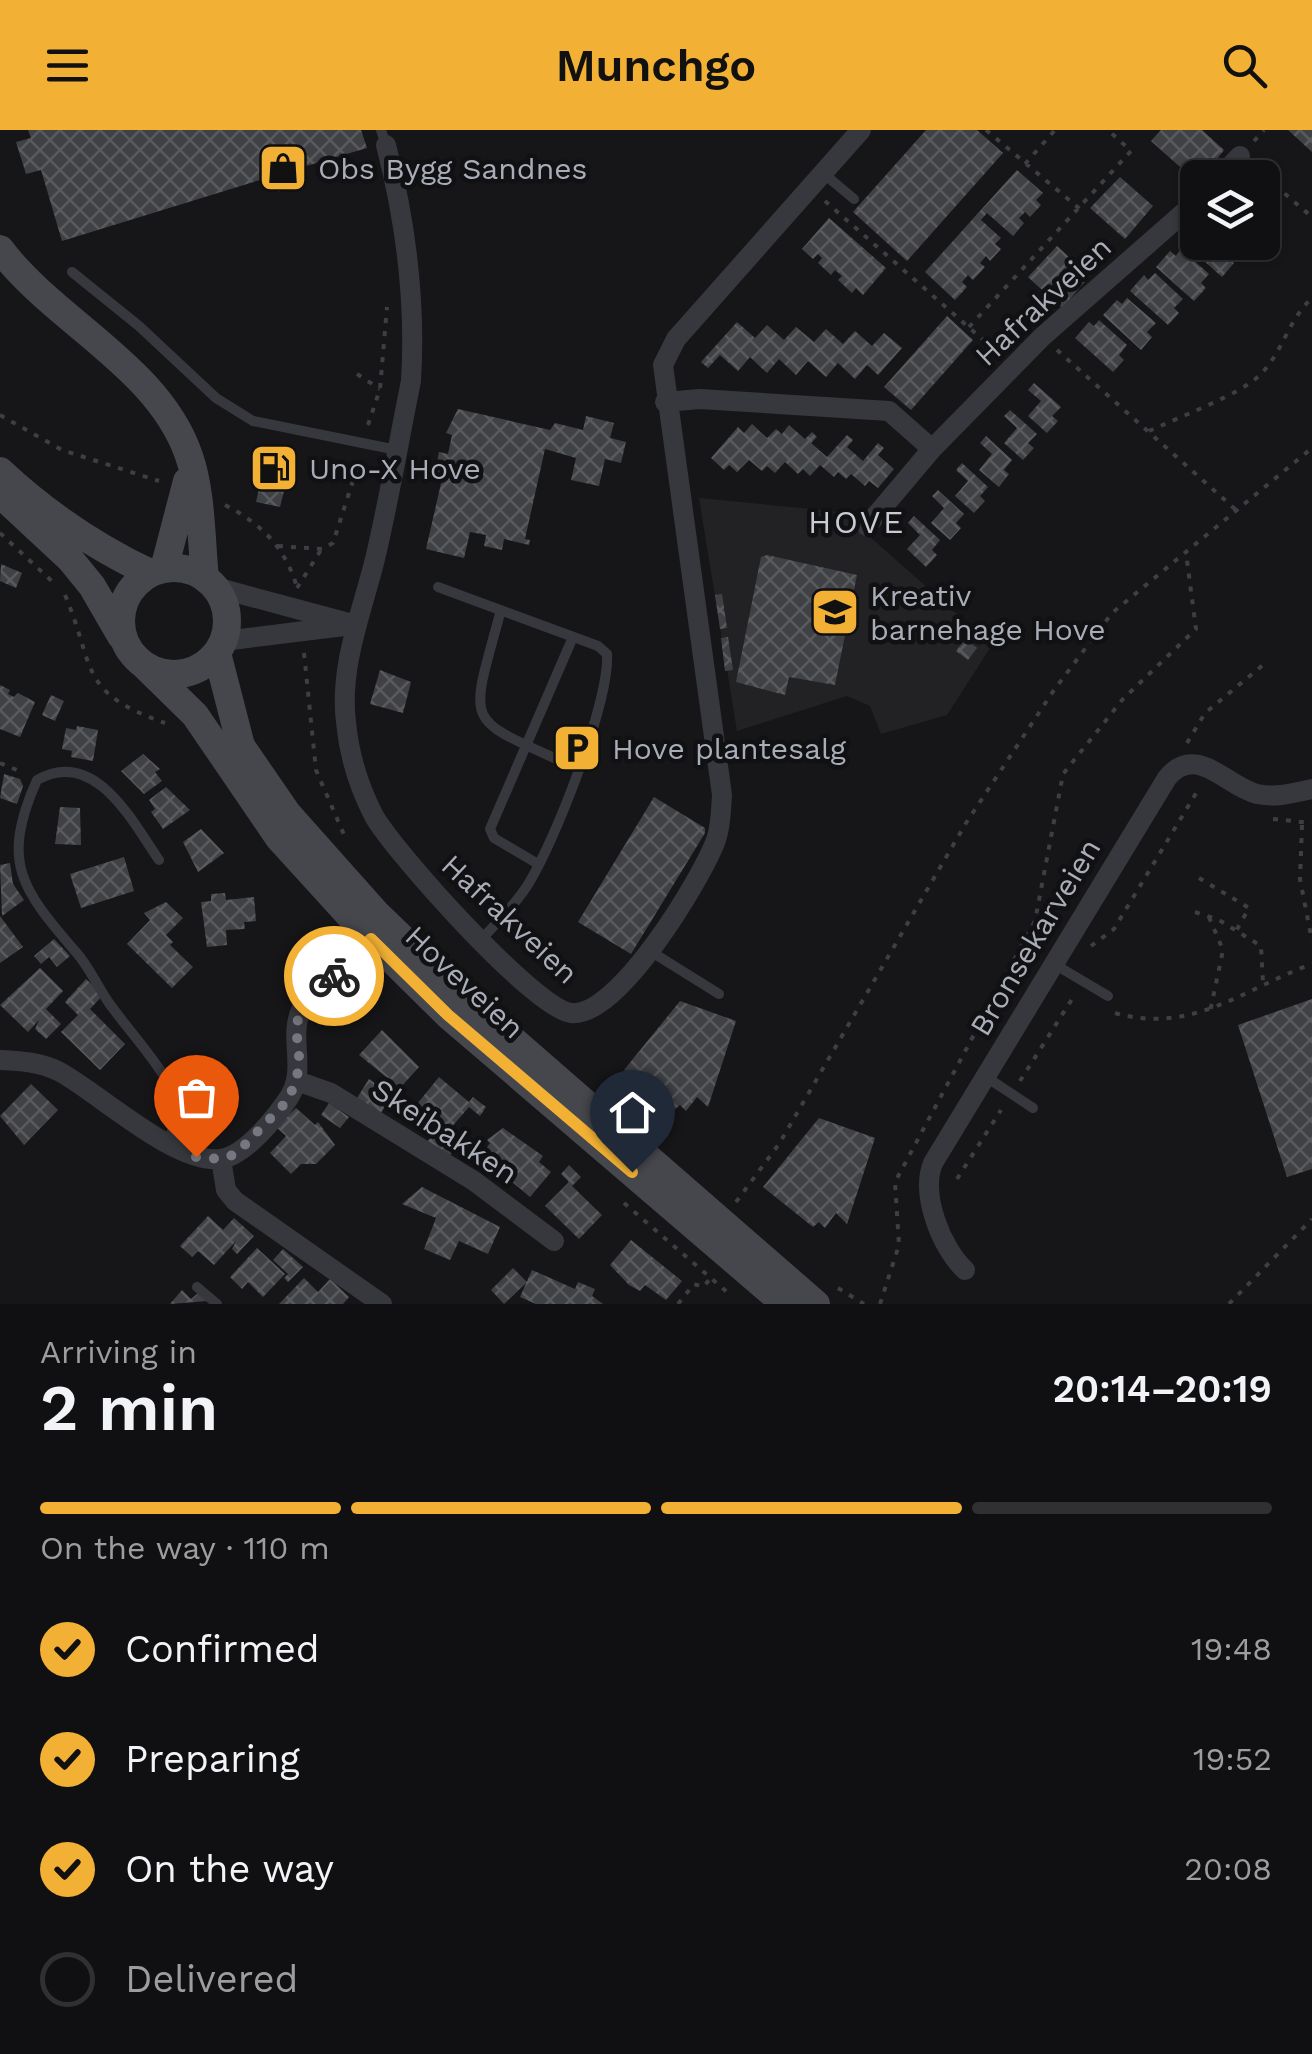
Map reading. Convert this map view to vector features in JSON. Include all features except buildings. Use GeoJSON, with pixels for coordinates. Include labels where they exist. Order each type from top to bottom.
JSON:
{"type":"FeatureCollection","features":[{"type":"Feature","properties":{"kind":"main road"},"geometry":{"type":"LineString","coordinates":[[0,249],[25,282],[150,392],[175,425],[192,466],[210,583],[226,613],[220,647],[193,671],[177,674],[146,666],[125,642],[92,586],[70,559],[0,494]]}},
{"type":"Feature","properties":{"kind":"main road"},"geometry":{"type":"LineString","coordinates":[[157,571],[192,466]]}},
{"type":"Feature","properties":{"kind":"main road"},"geometry":{"type":"LineString","coordinates":[[0,471],[40,508],[97,548],[157,571]]}},
{"type":"Feature","properties":{"kind":"main road"},"geometry":{"type":"LineString","coordinates":[[125,642],[122,610],[138,582],[157,571],[179,568],[210,583]]}},
{"type":"Feature","properties":{"kind":"main road","name":"Hoveveien"},"geometry":{"type":"LineString","coordinates":[[220,647],[241,746],[287,813],[376,913],[461,995],[816,1304]]}},
{"type":"Feature","properties":{"kind":"main road","name":"Hoveveien"},"geometry":{"type":"LineString","coordinates":[[146,666],[195,714],[279,838],[371,939],[448,1015],[785,1304]]}},
{"type":"Feature","properties":{"kind":"street","name":"Hafrakveien"},"geometry":{"type":"LineString","coordinates":[[383,138],[408,250],[414,328],[410,380],[397,450],[344,689],[345,720],[362,792],[376,820],[426,884],[532,990],[555,1008],[571,1013],[589,1012],[606,1003],[650,951],[717,838],[722,795],[664,402],[663,365],[676,338],[861,130]]}},
{"type":"Feature","properties":{"kind":"street"},"geometry":{"type":"LineString","coordinates":[[1236,160],[1240,156]]}},
{"type":"Feature","properties":{"kind":"street","name":"Hafrakveien"},"geometry":{"type":"LineString","coordinates":[[867,526],[932,449],[1013,366],[1180,216]]}},
{"type":"Feature","properties":{"kind":"street"},"geometry":{"type":"LineString","coordinates":[[664,402],[700,400],[889,411],[932,449]]}},
{"type":"Feature","properties":{"kind":"street"},"geometry":{"type":"LineString","coordinates":[[210,583],[356,625]]}},
{"type":"Feature","properties":{"kind":"street"},"geometry":{"type":"LineString","coordinates":[[220,647],[356,625]]}},
{"type":"Feature","properties":{"kind":"street"},"geometry":{"type":"LineString","coordinates":[[1182,765],[1214,769],[1253,793],[1285,796],[1312,789]]}},
{"type":"Feature","properties":{"kind":"street","name":"Bronsekarveien"},"geometry":{"type":"LineString","coordinates":[[966,1270],[946,1248],[929,1172],[986,1078],[1061,968],[1167,778],[1182,765]]}},
{"type":"Feature","properties":{"kind":"street"},"geometry":{"type":"LineString","coordinates":[[0,1060],[35,1062],[57,1071],[196,1157],[220,1159],[236,1154],[289,1099],[297,1081],[300,1012],[309,998],[371,939]]}},
{"type":"Feature","properties":{"kind":"street","name":"Skeibakken"},"geometry":{"type":"LineString","coordinates":[[297,1081],[331,1093],[474,1181],[554,1241]]}},
{"type":"Feature","properties":{"kind":"street"},"geometry":{"type":"LineString","coordinates":[[220,1159],[226,1190],[235,1201],[382,1304]]}},
{"type":"Feature","properties":{"kind":"lane"},"geometry":{"type":"LineString","coordinates":[[815,181],[854,199]]}},
{"type":"Feature","properties":{"kind":"lane"},"geometry":{"type":"LineString","coordinates":[[72,272],[139,326],[216,398],[253,421],[397,450]]}},
{"type":"Feature","properties":{"kind":"lane"},"geometry":{"type":"LineString","coordinates":[[438,587],[573,636],[607,654],[605,689],[538,864],[527,887],[482,939]]}},
{"type":"Feature","properties":{"kind":"lane"},"geometry":{"type":"LineString","coordinates":[[500,610],[477,707],[490,728],[576,768]]}},
{"type":"Feature","properties":{"kind":"lane"},"geometry":{"type":"LineString","coordinates":[[538,864],[494,838],[490,829],[573,636]]}},
{"type":"Feature","properties":{"kind":"lane"},"geometry":{"type":"LineString","coordinates":[[159,860],[100,782],[66,773],[49,774],[37,780],[19,834],[18,871],[27,894],[79,954],[105,998],[173,1086],[182,1111],[167,1142]]}},
{"type":"Feature","properties":{"kind":"lane"},"geometry":{"type":"LineString","coordinates":[[650,951],[719,994]]}},
{"type":"Feature","properties":{"kind":"lane"},"geometry":{"type":"LineString","coordinates":[[1061,968],[1105,1001]]}},
{"type":"Feature","properties":{"kind":"lane"},"geometry":{"type":"LineString","coordinates":[[986,1078],[1033,1108]]}},
{"type":"Feature","properties":{"kind":"lane"},"geometry":{"type":"LineString","coordinates":[[196,1287],[217,1304]]}},
{"type":"Feature","properties":{"kind":"path"},"geometry":{"type":"LineString","coordinates":[[986,130],[1080,210]]}},
{"type":"Feature","properties":{"kind":"path"},"geometry":{"type":"LineString","coordinates":[[1024,164],[1055,130]]}},
{"type":"Feature","properties":{"kind":"path"},"geometry":{"type":"LineString","coordinates":[[969,327],[1131,151],[1108,130]]}},
{"type":"Feature","properties":{"kind":"path"},"geometry":{"type":"LineString","coordinates":[[1240,156],[1312,218]]}},
{"type":"Feature","properties":{"kind":"path"},"geometry":{"type":"LineString","coordinates":[[815,181],[1013,366]]}},
{"type":"Feature","properties":{"kind":"path"},"geometry":{"type":"LineString","coordinates":[[1150,432],[1258,377],[1279,351],[1297,312],[1312,298]]}},
{"type":"Feature","properties":{"kind":"path"},"geometry":{"type":"LineString","coordinates":[[366,430],[380,389],[387,304]]}},
{"type":"Feature","properties":{"kind":"path"},"geometry":{"type":"LineString","coordinates":[[1042,338],[1237,511]]}},
{"type":"Feature","properties":{"kind":"path"},"geometry":{"type":"LineString","coordinates":[[357,374],[380,389]]}},
{"type":"Feature","properties":{"kind":"path"},"geometry":{"type":"LineString","coordinates":[[0,415],[62,450],[164,483]]}},
{"type":"Feature","properties":{"kind":"path"},"geometry":{"type":"LineString","coordinates":[[736,1202],[779,1144],[966,823],[1054,690],[1112,613],[1312,448]]}},
{"type":"Feature","properties":{"kind":"path"},"geometry":{"type":"LineString","coordinates":[[221,503],[252,519],[278,546],[298,591],[322,549],[332,543],[341,526],[358,462]]}},
{"type":"Feature","properties":{"kind":"path"},"geometry":{"type":"LineString","coordinates":[[278,546],[322,549]]}},
{"type":"Feature","properties":{"kind":"path"},"geometry":{"type":"LineString","coordinates":[[880,1304],[899,1244],[895,1182],[1035,921],[1063,774],[1123,699],[1196,629],[1186,553]]}},
{"type":"Feature","properties":{"kind":"path"},"geometry":{"type":"LineString","coordinates":[[1182,765],[1184,748],[1204,713],[1263,665]]}},
{"type":"Feature","properties":{"kind":"path"},"geometry":{"type":"LineString","coordinates":[[0,763],[37,780]]}},
{"type":"Feature","properties":{"kind":"path"},"geometry":{"type":"LineString","coordinates":[[1061,1016],[1054,993],[1061,968],[1114,929],[1214,769]]}},
{"type":"Feature","properties":{"kind":"path"},"geometry":{"type":"LineString","coordinates":[[1302,825],[1300,879],[1312,941]]}},
{"type":"Feature","properties":{"kind":"path"},"geometry":{"type":"LineString","coordinates":[[1199,878],[1249,908],[1236,930]]}},
{"type":"Feature","properties":{"kind":"path"},"geometry":{"type":"LineString","coordinates":[[1196,912],[1261,946],[1263,982]]}},
{"type":"Feature","properties":{"kind":"path"},"geometry":{"type":"LineString","coordinates":[[1210,917],[1222,950],[1210,1012]]}},
{"type":"Feature","properties":{"kind":"path"},"geometry":{"type":"LineString","coordinates":[[1105,1001],[1149,1023],[1210,1012],[1263,982],[1312,964]]}},
{"type":"Feature","properties":{"kind":"path"},"geometry":{"type":"LineString","coordinates":[[957,1179],[1077,992]]}},
{"type":"Feature","properties":{"kind":"path"},"geometry":{"type":"LineString","coordinates":[[1229,1304],[1312,1219]]}},
{"type":"Feature","properties":{"kind":"path"},"geometry":{"type":"LineString","coordinates":[[678,1304],[694,1284],[702,1287],[711,1278]]}},
{"type":"Feature","properties":{"kind":"shaded area","name":"Kreativ barnehage Hove"},"geometry":{"type":"Polygon","coordinates":[[[699,498],[842,512],[992,645],[947,715],[881,734],[870,706],[847,696],[737,731],[699,498]]]}},
{"type":"Feature","properties":{"kind":"way so far"},"geometry":{"type":"LineString","coordinates":[[196,1157],[220,1159],[236,1154],[289,1099],[300,1066],[296,1027],[300,1012],[309,998],[334,976]]}},
{"type":"Feature","properties":{"kind":"place","name":"Obs Bygg Sandnes"},"geometry":{"type":"Point","coordinates":[283,168]}},
{"type":"Feature","properties":{"kind":"place","name":"Uno-X Hove"},"geometry":{"type":"Point","coordinates":[274,468]}},
{"type":"Feature","properties":{"kind":"place","name":"Kreativ barnehage Hove"},"geometry":{"type":"Point","coordinates":[835,612]}},
{"type":"Feature","properties":{"kind":"place","name":"Hove plantesalg"},"geometry":{"type":"Point","coordinates":[577,748]}},
{"type":"Feature","properties":{"kind":"district","name":"HOVE"},"geometry":{"type":"Point","coordinates":[857,522]}},
{"type":"Feature","properties":{"kind":"route"},"geometry":{"type":"LineString","coordinates":[[334,976],[371,939],[448,1015],[632,1172]]}}]}
